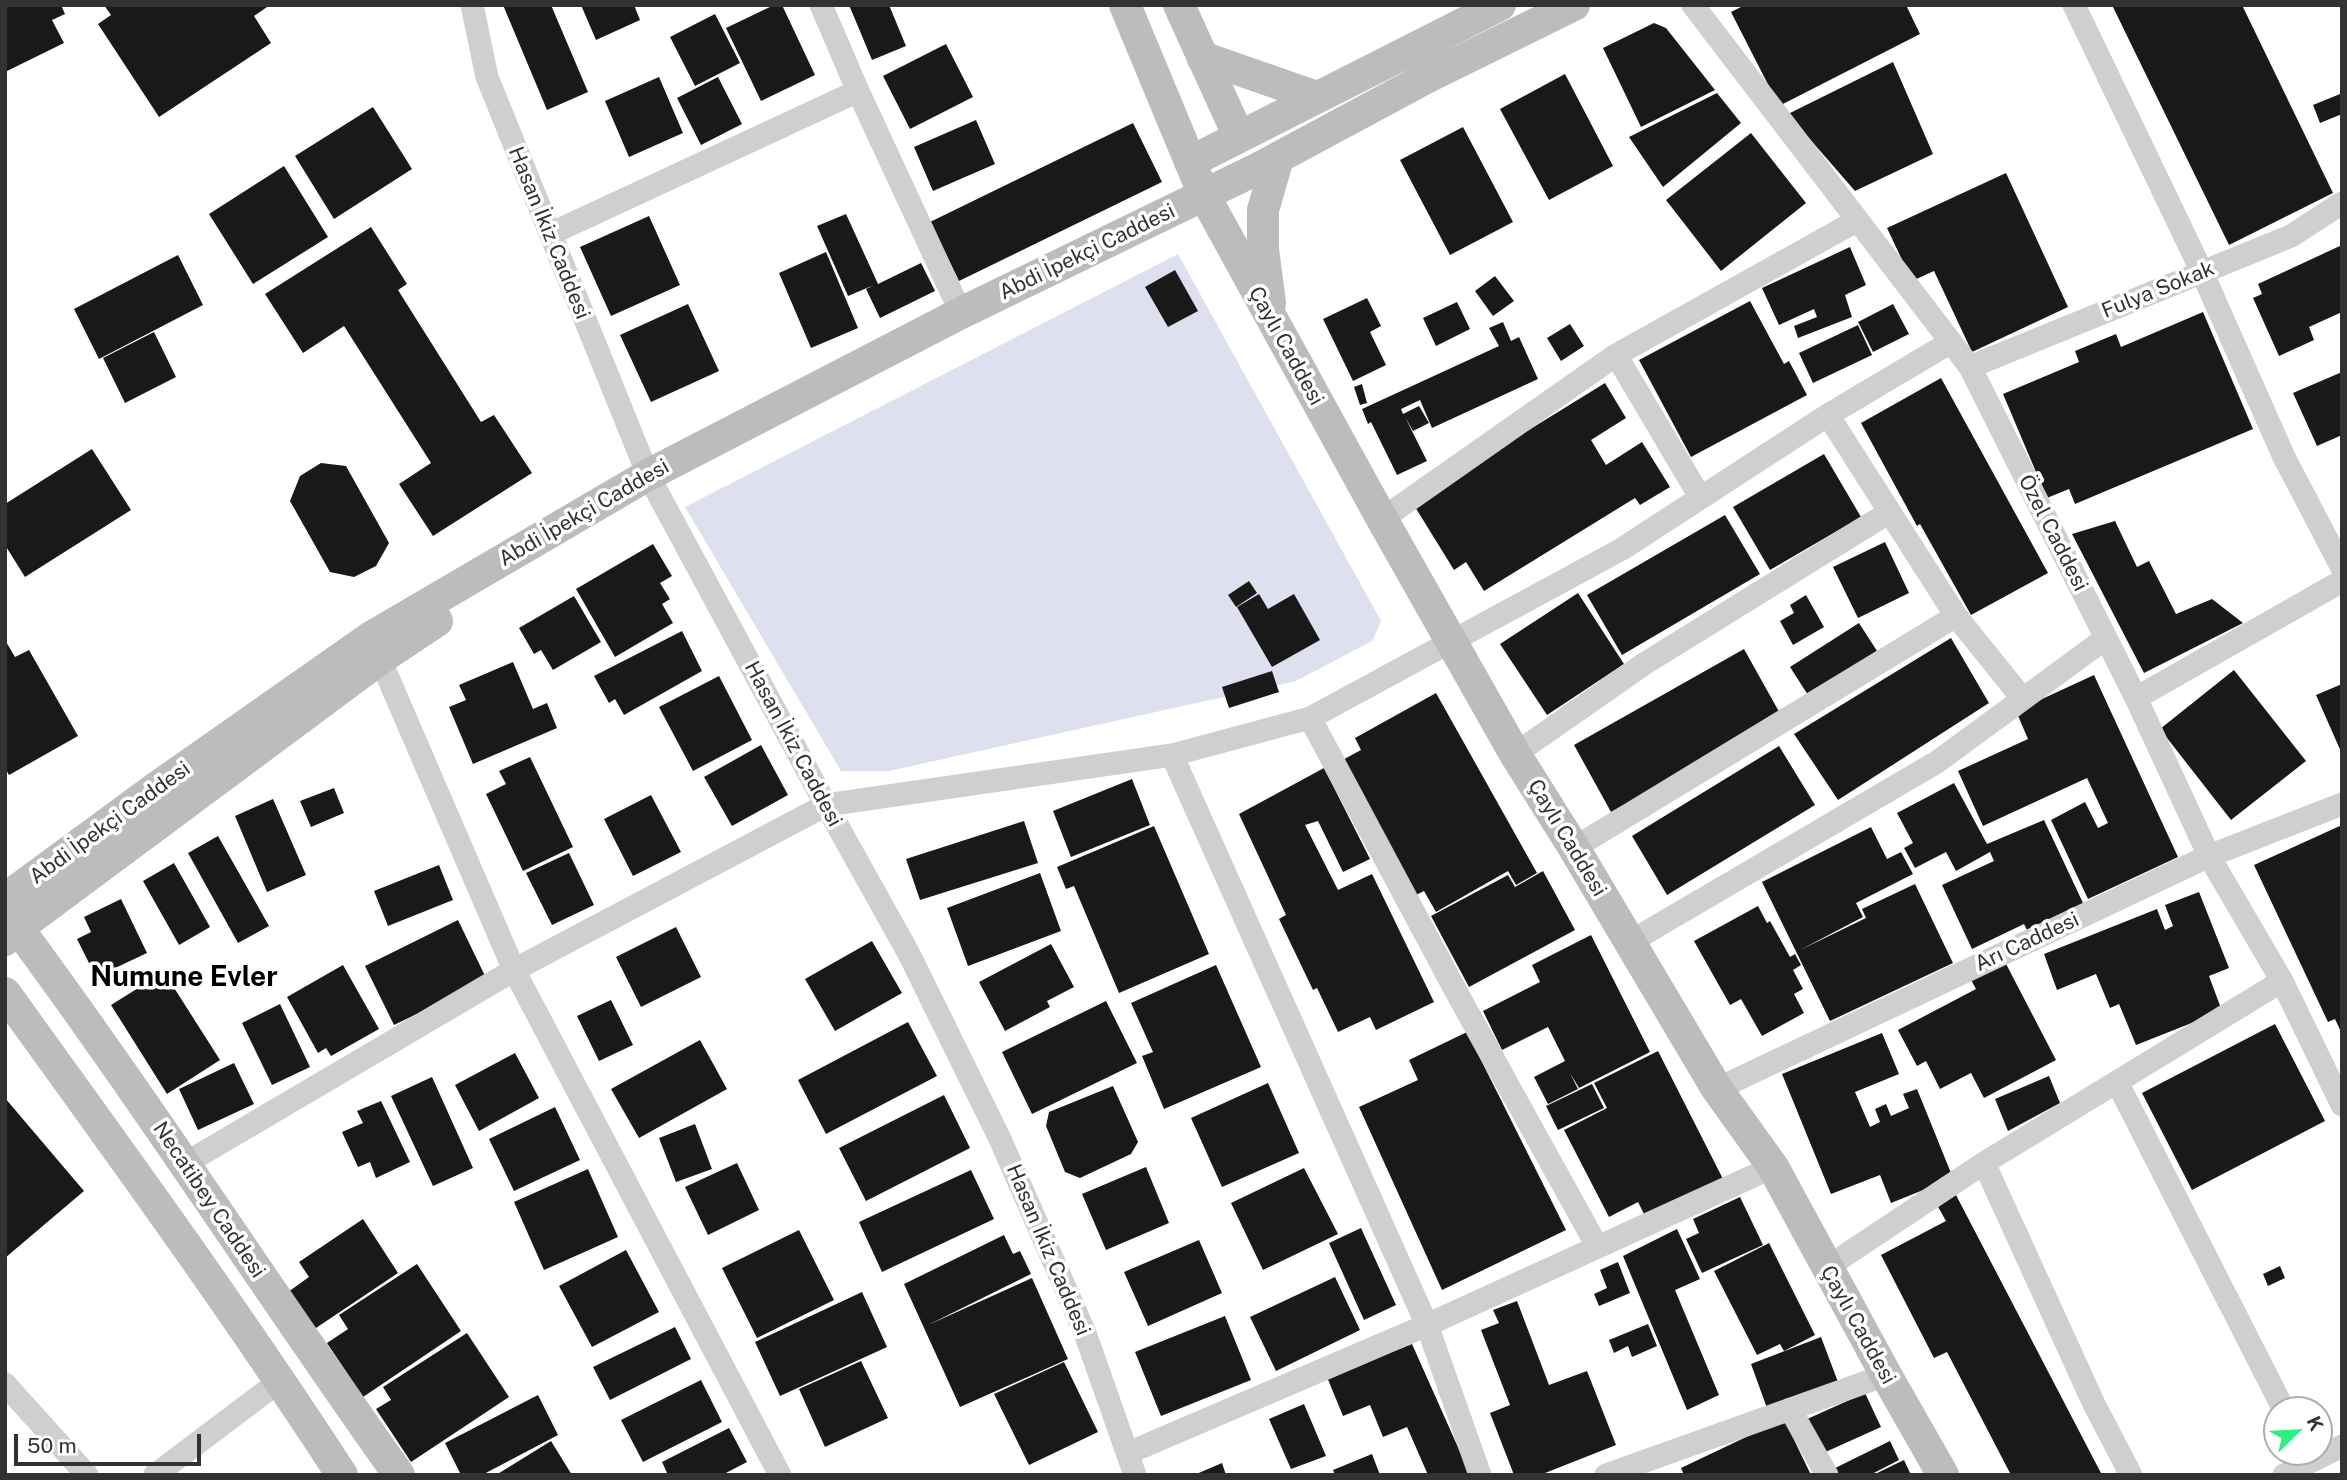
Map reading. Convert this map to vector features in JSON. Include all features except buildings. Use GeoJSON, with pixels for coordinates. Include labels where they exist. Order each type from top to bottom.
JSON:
{"type":"FeatureCollection","features":[{"type":"Feature","properties":{"kind":"street","name":"Hasan İkiz Caddesi"},"geometry":{"type":"LineString","coordinates":[[472,5],[487,77],[648,475],[909,954],[1000,1139],[1085,1333],[1131,1464]]}},
{"type":"Feature","properties":{"kind":"street"},"geometry":{"type":"LineString","coordinates":[[821,5],[961,313]]}},
{"type":"Feature","properties":{"kind":"street","name":"Çaylı Caddesi"},"geometry":{"type":"LineString","coordinates":[[1125,5],[1203,195],[1451,643],[1717,1089],[1773,1167],[1885,1375],[1943,1475]]}},
{"type":"Feature","properties":{"kind":"street"},"geometry":{"type":"LineString","coordinates":[[1179,5],[1239,137]]}},
{"type":"Feature","properties":{"kind":"street"},"geometry":{"type":"LineString","coordinates":[[1190,162],[1500,5]]}},
{"type":"Feature","properties":{"kind":"street","name":"Abdi İpekçi Caddesi"},"geometry":{"type":"LineString","coordinates":[[5,899],[160,785],[648,475],[961,313],[1278,158],[1428,76],[1574,5]]}},
{"type":"Feature","properties":{"kind":"street","name":"Özel Caddesi"},"geometry":{"type":"LineString","coordinates":[[1693,5],[1970,367],[2136,698],[2209,856],[2283,981],[2342,1105]]}},
{"type":"Feature","properties":{"kind":"street"},"geometry":{"type":"LineString","coordinates":[[2074,5],[2202,272],[2284,457],[2342,568]]}},
{"type":"Feature","properties":{"kind":"street"},"geometry":{"type":"LineString","coordinates":[[1202,57],[1318,97]]}},
{"type":"Feature","properties":{"kind":"street"},"geometry":{"type":"LineString","coordinates":[[550,234],[858,91]]}},
{"type":"Feature","properties":{"kind":"street"},"geometry":{"type":"LineString","coordinates":[[1273,322],[1263,249],[1263,210],[1278,158]]}},
{"type":"Feature","properties":{"kind":"street","name":"Fulya Sokak"},"geometry":{"type":"LineString","coordinates":[[1970,367],[2291,236],[2342,203]]}},
{"type":"Feature","properties":{"kind":"street"},"geometry":{"type":"LineString","coordinates":[[1382,519],[1616,355],[1858,220]]}},
{"type":"Feature","properties":{"kind":"street"},"geometry":{"type":"LineString","coordinates":[[186,1163],[514,970],[826,805],[1172,755],[1310,718],[1622,549],[1828,415],[1951,342]]}},
{"type":"Feature","properties":{"kind":"street"},"geometry":{"type":"LineString","coordinates":[[1616,355],[1700,497]]}},
{"type":"Feature","properties":{"kind":"street"},"geometry":{"type":"LineString","coordinates":[[1828,415],[1956,616],[2022,698]]}},
{"type":"Feature","properties":{"kind":"street"},"geometry":{"type":"LineString","coordinates":[[1515,754],[1644,664],[1888,513]]}},
{"type":"Feature","properties":{"kind":"street"},"geometry":{"type":"LineString","coordinates":[[2136,698],[2342,581]]}},
{"type":"Feature","properties":{"kind":"street"},"geometry":{"type":"LineString","coordinates":[[1574,848],[1956,616]]}},
{"type":"Feature","properties":{"kind":"street"},"geometry":{"type":"LineString","coordinates":[[1630,942],[1937,762],[2106,638]]}},
{"type":"Feature","properties":{"kind":"street"},"geometry":{"type":"LineString","coordinates":[[9,926],[376,648],[514,970],[779,1475]]}},
{"type":"Feature","properties":{"kind":"street"},"geometry":{"type":"LineString","coordinates":[[1310,718],[1458,995],[1597,1246]]}},
{"type":"Feature","properties":{"kind":"street"},"geometry":{"type":"LineString","coordinates":[[1172,755],[1427,1325],[1480,1475]]}},
{"type":"Feature","properties":{"kind":"street","name":"Arı Caddesi"},"geometry":{"type":"LineString","coordinates":[[1717,1089],[2209,856],[2342,804]]}},
{"type":"Feature","properties":{"kind":"street","name":"Necatibey Caddesi"},"geometry":{"type":"LineString","coordinates":[[9,926],[186,1163],[309,1348],[399,1475]]}},
{"type":"Feature","properties":{"kind":"street"},"geometry":{"type":"LineString","coordinates":[[1826,1268],[1984,1163],[2283,981]]}},
{"type":"Feature","properties":{"kind":"street","name":"Necatibey Caddesi"},"geometry":{"type":"LineString","coordinates":[[5,993],[155,1199],[281,1380],[342,1475]]}},
{"type":"Feature","properties":{"kind":"street"},"geometry":{"type":"LineString","coordinates":[[2117,1082],[2277,1396]]}},
{"type":"Feature","properties":{"kind":"street"},"geometry":{"type":"LineString","coordinates":[[1984,1163],[2094,1404],[2131,1475]]}},
{"type":"Feature","properties":{"kind":"street"},"geometry":{"type":"LineString","coordinates":[[1131,1464],[1597,1246],[1773,1167]]}},
{"type":"Feature","properties":{"kind":"street"},"geometry":{"type":"LineString","coordinates":[[1606,1475],[1885,1375]]}},
{"type":"Feature","properties":{"kind":"street"},"geometry":{"type":"LineString","coordinates":[[155,1475],[281,1380]]}},
{"type":"Feature","properties":{"kind":"street"},"geometry":{"type":"LineString","coordinates":[[5,1384],[87,1475]]}},
{"type":"Feature","properties":{"kind":"street"},"geometry":{"type":"LineString","coordinates":[[1790,1409],[1826,1475]]}},
{"type":"Feature","properties":{"kind":"street"},"geometry":{"type":"LineString","coordinates":[[2284,1475],[2304,1466]]}},
{"type":"Feature","properties":{"kind":"shaded area"},"geometry":{"type":"Polygon","coordinates":[[[1178,254],[1381,621],[1372,641],[1296,681],[889,771],[841,771],[685,507],[1178,254]]]}},
{"type":"Feature","properties":{"kind":"district","name":"Numune Evler"},"geometry":{"type":"Point","coordinates":[184,977]}}]}
